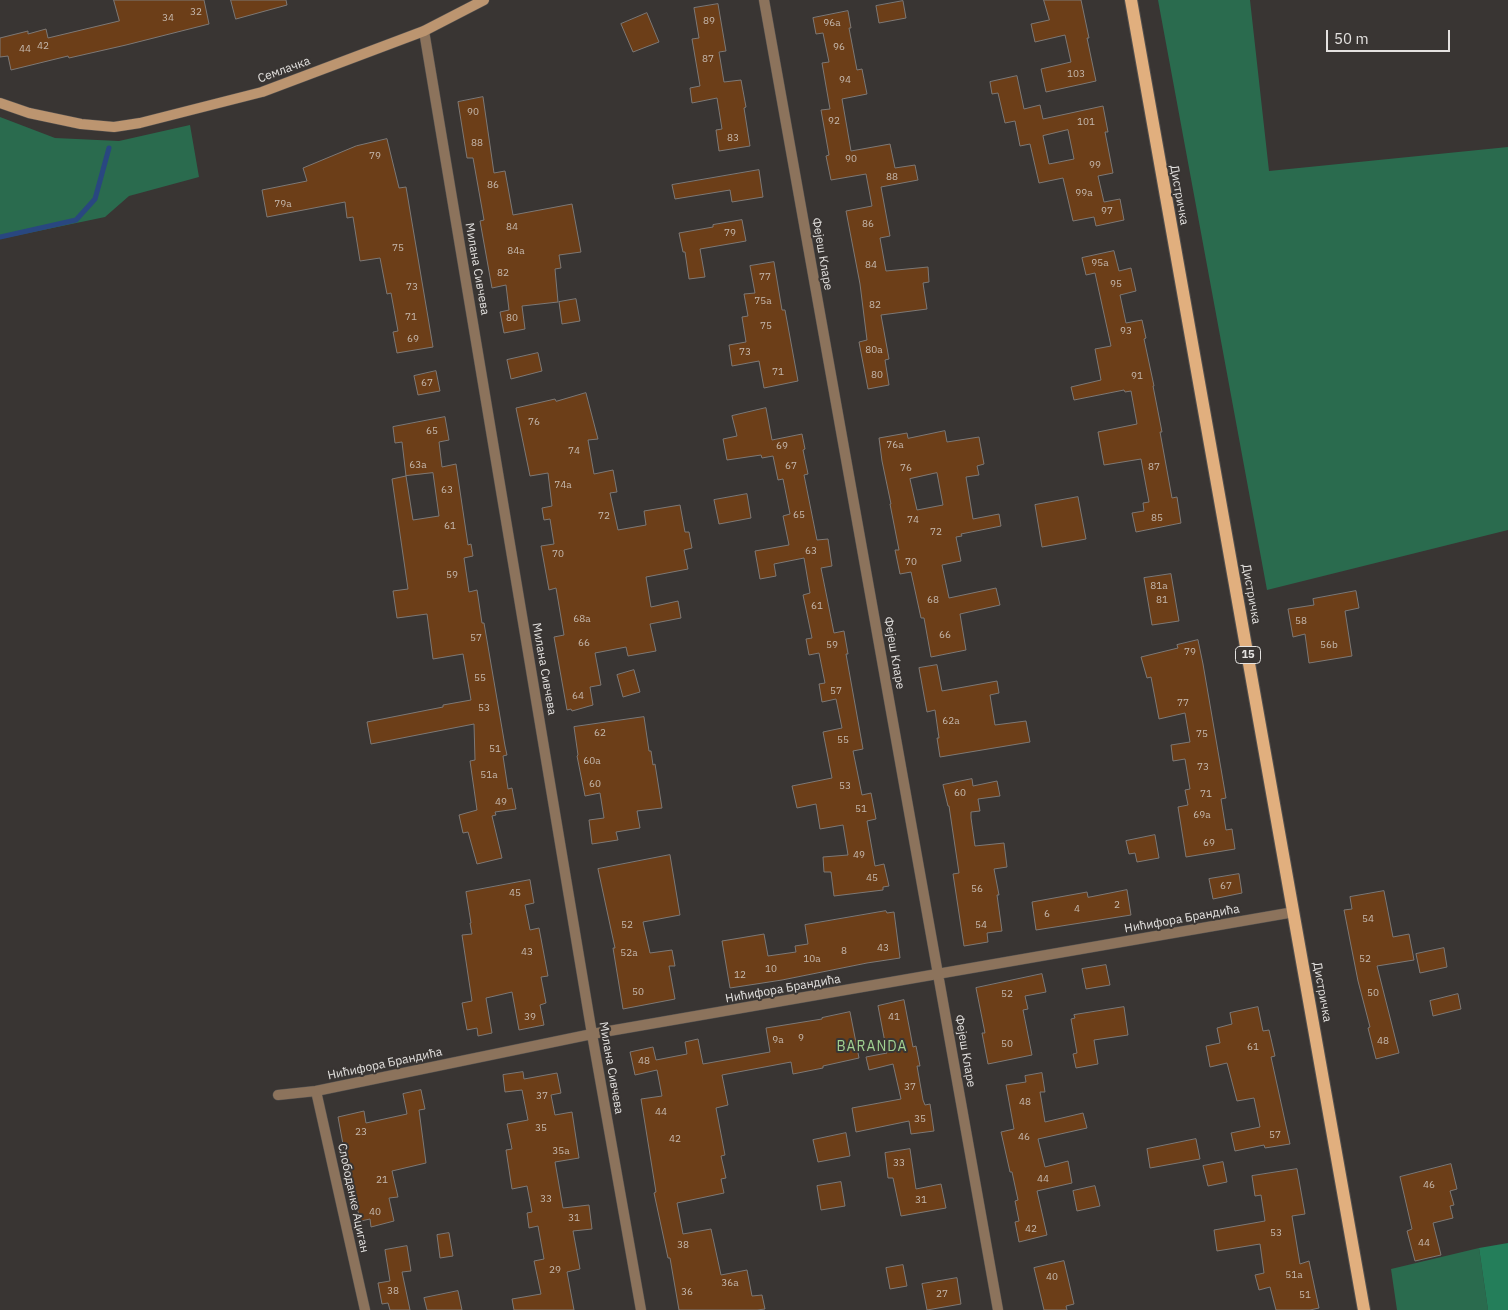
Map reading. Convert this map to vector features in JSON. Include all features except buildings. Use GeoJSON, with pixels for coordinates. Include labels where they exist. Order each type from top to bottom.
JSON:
{"type":"FeatureCollection","features":[{"type":"Feature","properties":{"kind":"main road","name":"Семлачка"},"geometry":{"type":"LineString","coordinates":[[0,103],[29,113],[81,124],[114,127],[140,123],[262,92],[424,31],[484,0]]}},
{"type":"Feature","properties":{"kind":"main road","name":"Дистричка"},"geometry":{"type":"LineString","coordinates":[[1131,0],[1364,1310]]}},
{"type":"Feature","properties":{"kind":"street","name":"Фејеш Кларе"},"geometry":{"type":"LineString","coordinates":[[764,0],[998,1310]]}},
{"type":"Feature","properties":{"kind":"street","name":"Милана Сивчева"},"geometry":{"type":"LineString","coordinates":[[424,31],[592,1034],[641,1310]]}},
{"type":"Feature","properties":{"kind":"street","name":"Нићифора Брандића"},"geometry":{"type":"LineString","coordinates":[[278,1095],[316,1091],[592,1034],[1294,912]]}},
{"type":"Feature","properties":{"kind":"street","name":"Слободанке Ациган"},"geometry":{"type":"LineString","coordinates":[[316,1091],[365,1310]]}},
{"type":"Feature","properties":{"kind":"green space"},"geometry":{"type":"Polygon","coordinates":[[[1158,0],[1250,0],[1269,171],[1508,147],[1508,530],[1267,590],[1158,0]]]}},
{"type":"Feature","properties":{"kind":"green space"},"geometry":{"type":"Polygon","coordinates":[[[0,117],[55,138],[119,141],[190,125],[199,177],[129,196],[105,217],[0,239],[0,117]]]}},
{"type":"Feature","properties":{"kind":"green space"},"geometry":{"type":"Polygon","coordinates":[[[1508,1243],[1508,1310],[1488,1310],[1479,1248],[1508,1243]]]}},
{"type":"Feature","properties":{"kind":"green space"},"geometry":{"type":"Polygon","coordinates":[[[1479,1248],[1488,1310],[1397,1310],[1391,1269],[1479,1248]]]}},
{"type":"Feature","properties":{"kind":"waterway"},"geometry":{"type":"LineString","coordinates":[[0,237],[76,220],[95,199],[109,148]]}},
{"type":"Feature","properties":{"kind":"district","name":"BARANDA"},"geometry":{"type":"Point","coordinates":[872,1047]}}]}
